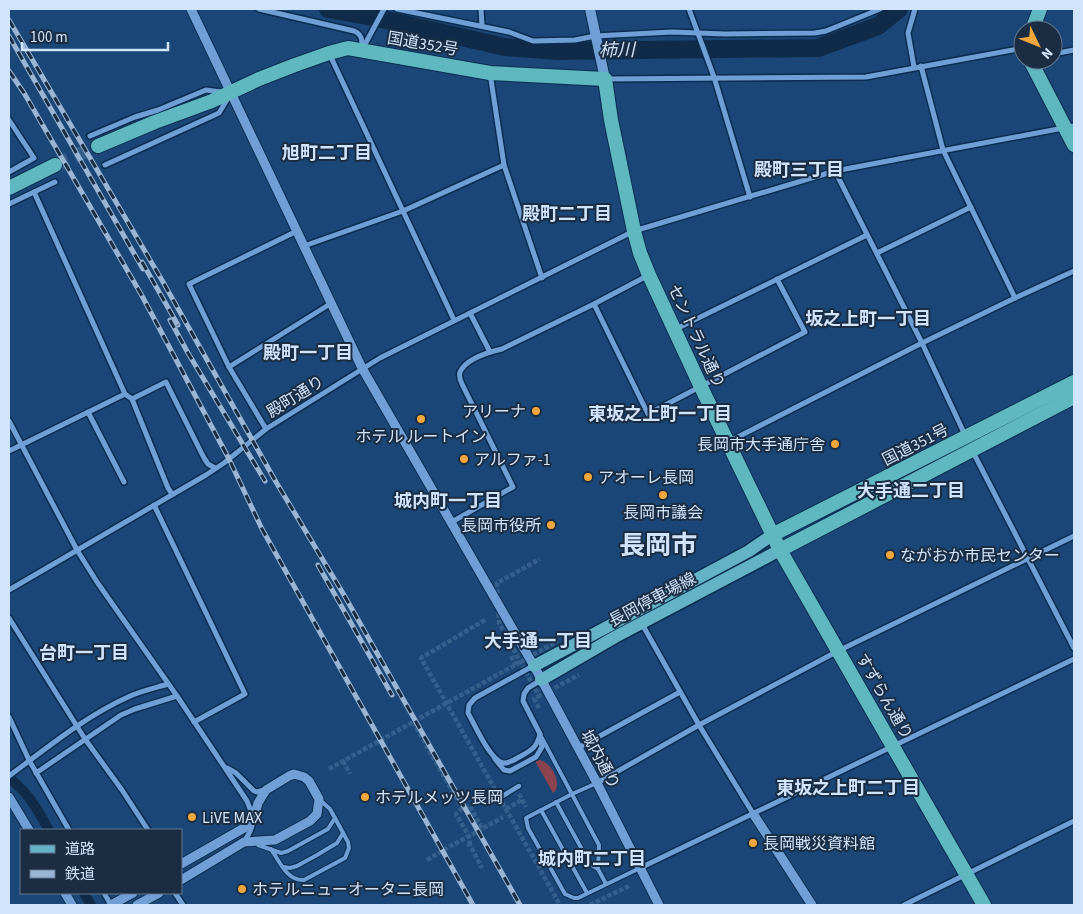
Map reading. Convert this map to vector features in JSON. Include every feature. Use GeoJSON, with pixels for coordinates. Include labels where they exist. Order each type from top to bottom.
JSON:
{"type":"FeatureCollection","features":[{"type":"Feature","properties":{"kind":"highway","name":"国道352号"},"geometry":{"type":"LineString","coordinates":[[94,141],[231,93],[259,79],[329,53],[348,48],[490,73],[605,79]]}},
{"type":"Feature","properties":{"kind":"highway"},"geometry":{"type":"LineString","coordinates":[[1036,70],[1070,127],[1074,145]]}},
{"type":"Feature","properties":{"kind":"highway"},"geometry":{"type":"LineString","coordinates":[[605,79],[611,120],[634,231]]}},
{"type":"Feature","properties":{"kind":"highway"},"geometry":{"type":"LineString","coordinates":[[9,188],[55,165]]}},
{"type":"Feature","properties":{"kind":"highway","name":"セントラル通り"},"geometry":{"type":"LineString","coordinates":[[634,231],[640,253],[701,387],[772,535]]}},
{"type":"Feature","properties":{"kind":"highway","name":"国道351号"},"geometry":{"type":"LineString","coordinates":[[780,550],[969,444],[1074,382]]}},
{"type":"Feature","properties":{"kind":"highway","name":"国道351号"},"geometry":{"type":"LineString","coordinates":[[772,535],[1074,397]]}},
{"type":"Feature","properties":{"kind":"highway","name":"すずらん通り"},"geometry":{"type":"LineString","coordinates":[[772,535],[967,875]]}},
{"type":"Feature","properties":{"kind":"highway"},"geometry":{"type":"LineString","coordinates":[[967,875],[984,905]]}},
{"type":"Feature","properties":{"kind":"main road"},"geometry":{"type":"LineString","coordinates":[[590,9],[605,79]]}},
{"type":"Feature","properties":{"kind":"main road","name":"長岡停車場線"},"geometry":{"type":"LineString","coordinates":[[534,666],[749,551],[772,535]]}},
{"type":"Feature","properties":{"kind":"main road","name":"長岡停車場線"},"geometry":{"type":"LineString","coordinates":[[542,680],[615,637],[780,550]]}},
{"type":"Feature","properties":{"kind":"street","name":"城内通り"},"geometry":{"type":"LineString","coordinates":[[191,9],[362,368],[542,680],[659,905]]}},
{"type":"Feature","properties":{"kind":"street"},"geometry":{"type":"LineString","coordinates":[[259,9],[360,34],[362,50]]}},
{"type":"Feature","properties":{"kind":"street"},"geometry":{"type":"LineString","coordinates":[[397,9],[509,32],[532,40],[597,40],[672,32],[725,34],[815,33],[826,31],[880,9]]}},
{"type":"Feature","properties":{"kind":"street"},"geometry":{"type":"LineString","coordinates":[[481,9],[482,26]]}},
{"type":"Feature","properties":{"kind":"street"},"geometry":{"type":"LineString","coordinates":[[689,9],[714,77],[750,197]]}},
{"type":"Feature","properties":{"kind":"street"},"geometry":{"type":"LineString","coordinates":[[914,67],[908,33],[915,9]]}},
{"type":"Feature","properties":{"kind":"street"},"geometry":{"type":"LineString","coordinates":[[362,50],[383,11]]}},
{"type":"Feature","properties":{"kind":"street"},"geometry":{"type":"LineString","coordinates":[[605,79],[866,77],[1013,50]]}},
{"type":"Feature","properties":{"kind":"street"},"geometry":{"type":"LineString","coordinates":[[329,53],[454,320]]}},
{"type":"Feature","properties":{"kind":"street"},"geometry":{"type":"LineString","coordinates":[[921,66],[943,150],[1015,298]]}},
{"type":"Feature","properties":{"kind":"street"},"geometry":{"type":"LineString","coordinates":[[490,73],[504,165],[542,278]]}},
{"type":"Feature","properties":{"kind":"street"},"geometry":{"type":"LineString","coordinates":[[105,165],[219,114],[231,93]]}},
{"type":"Feature","properties":{"kind":"street"},"geometry":{"type":"LineString","coordinates":[[9,120],[34,158],[9,172]]}},
{"type":"Feature","properties":{"kind":"street","name":"殿町通り"},"geometry":{"type":"LineString","coordinates":[[9,590],[224,463],[266,428],[362,368],[634,231],[835,171],[1070,127]]}},
{"type":"Feature","properties":{"kind":"street"},"geometry":{"type":"LineString","coordinates":[[304,246],[403,210],[504,165]]}},
{"type":"Feature","properties":{"kind":"street"},"geometry":{"type":"LineString","coordinates":[[835,171],[922,343],[969,444],[1074,648]]}},
{"type":"Feature","properties":{"kind":"street"},"geometry":{"type":"LineString","coordinates":[[9,204],[55,182]]}},
{"type":"Feature","properties":{"kind":"street"},"geometry":{"type":"LineString","coordinates":[[34,192],[125,394],[132,399],[172,494]]}},
{"type":"Feature","properties":{"kind":"street"},"geometry":{"type":"LineString","coordinates":[[877,254],[972,207]]}},
{"type":"Feature","properties":{"kind":"street"},"geometry":{"type":"LineString","coordinates":[[266,428],[228,367],[189,284],[296,231]]}},
{"type":"Feature","properties":{"kind":"street"},"geometry":{"type":"LineString","coordinates":[[676,330],[866,235]]}},
{"type":"Feature","properties":{"kind":"street"},"geometry":{"type":"LineString","coordinates":[[727,442],[922,343],[1074,271]]}},
{"type":"Feature","properties":{"kind":"street"},"geometry":{"type":"LineString","coordinates":[[450,523],[513,487],[462,384],[459,376],[460,371],[469,363],[490,352],[502,349],[650,275]]}},
{"type":"Feature","properties":{"kind":"street"},"geometry":{"type":"LineString","coordinates":[[594,304],[648,414],[805,332],[777,279]]}},
{"type":"Feature","properties":{"kind":"street"},"geometry":{"type":"LineString","coordinates":[[228,367],[330,304]]}},
{"type":"Feature","properties":{"kind":"street"},"geometry":{"type":"LineString","coordinates":[[470,313],[490,352]]}},
{"type":"Feature","properties":{"kind":"street"},"geometry":{"type":"LineString","coordinates":[[132,399],[166,382],[204,458],[208,464],[216,468]]}},
{"type":"Feature","properties":{"kind":"street"},"geometry":{"type":"LineString","coordinates":[[9,451],[125,394]]}},
{"type":"Feature","properties":{"kind":"street"},"geometry":{"type":"LineString","coordinates":[[88,412],[124,482]]}},
{"type":"Feature","properties":{"kind":"street"},"geometry":{"type":"LineString","coordinates":[[9,422],[77,550],[247,801],[254,818]]}},
{"type":"Feature","properties":{"kind":"street"},"geometry":{"type":"LineString","coordinates":[[154,505],[245,694],[194,722]]}},
{"type":"Feature","properties":{"kind":"street"},"geometry":{"type":"LineString","coordinates":[[597,783],[699,725],[838,651],[1074,536]]}},
{"type":"Feature","properties":{"kind":"street"},"geometry":{"type":"LineString","coordinates":[[9,618],[85,739],[147,829]]}},
{"type":"Feature","properties":{"kind":"street"},"geometry":{"type":"LineString","coordinates":[[642,624],[699,725],[812,905]]}},
{"type":"Feature","properties":{"kind":"street"},"geometry":{"type":"LineString","coordinates":[[640,868],[1074,660]]}},
{"type":"Feature","properties":{"kind":"street"},"geometry":{"type":"LineString","coordinates":[[534,666],[475,698],[469,705],[468,713],[494,759],[502,763],[509,763],[533,749],[538,743],[540,734],[523,701],[524,694],[528,688],[542,680]]}},
{"type":"Feature","properties":{"kind":"street"},"geometry":{"type":"LineString","coordinates":[[9,776],[77,726],[129,696],[168,684]]}},
{"type":"Feature","properties":{"kind":"street"},"geometry":{"type":"LineString","coordinates":[[578,748],[680,692]]}},
{"type":"Feature","properties":{"kind":"street"},"geometry":{"type":"LineString","coordinates":[[36,773],[121,715],[177,696]]}},
{"type":"Feature","properties":{"kind":"street"},"geometry":{"type":"LineString","coordinates":[[9,718],[29,760],[68,829]]}},
{"type":"Feature","properties":{"kind":"street"},"geometry":{"type":"LineString","coordinates":[[182,879],[244,842],[275,840],[310,821],[317,814],[319,799],[309,781],[300,775],[294,774],[266,790],[258,792],[254,791],[236,773],[224,767]]}},
{"type":"Feature","properties":{"kind":"street"},"geometry":{"type":"LineString","coordinates":[[501,797],[517,787],[518,794]]}},
{"type":"Feature","properties":{"kind":"street"},"geometry":{"type":"LineString","coordinates":[[244,842],[250,832],[258,803],[266,790]]}},
{"type":"Feature","properties":{"kind":"street"},"geometry":{"type":"LineString","coordinates":[[9,797],[28,829]]}},
{"type":"Feature","properties":{"kind":"street"},"geometry":{"type":"LineString","coordinates":[[182,863],[238,832],[254,818]]}},
{"type":"Feature","properties":{"kind":"street"},"geometry":{"type":"LineString","coordinates":[[904,905],[1074,821]]}},
{"type":"Feature","properties":{"kind":"street"},"geometry":{"type":"LineString","coordinates":[[66,894],[72,905]]}},
{"type":"Feature","properties":{"kind":"street"},"geometry":{"type":"LineString","coordinates":[[105,894],[111,905],[131,894]]}},
{"type":"Feature","properties":{"kind":"street"},"geometry":{"type":"LineString","coordinates":[[137,905],[157,894]]}},
{"type":"Feature","properties":{"kind":"street"},"geometry":{"type":"LineString","coordinates":[[176,894],[183,905]]}},
{"type":"Feature","properties":{"kind":"lane"},"geometry":{"type":"LineString","coordinates":[[540,734],[599,844],[598,869]]}},
{"type":"Feature","properties":{"kind":"lane"},"geometry":{"type":"LineString","coordinates":[[597,783],[526,818],[528,828],[568,897],[578,898],[640,868]]}},
{"type":"Feature","properties":{"kind":"lane"},"geometry":{"type":"LineString","coordinates":[[271,849],[293,878],[304,880],[344,858],[349,848],[348,842],[330,809],[319,799]]}},
{"type":"Feature","properties":{"kind":"lane"},"geometry":{"type":"LineString","coordinates":[[556,802],[590,864],[598,869],[606,884]]}},
{"type":"Feature","properties":{"kind":"lane"},"geometry":{"type":"LineString","coordinates":[[541,810],[587,893]]}},
{"type":"Feature","properties":{"kind":"lane"},"geometry":{"type":"LineString","coordinates":[[244,842],[263,845],[282,852],[288,851],[328,829],[334,818]]}},
{"type":"Feature","properties":{"kind":"lane"},"geometry":{"type":"LineString","coordinates":[[283,867],[297,866],[337,843],[343,832]]}},
{"type":"Feature","properties":{"kind":"shaded area"},"geometry":{"type":"Polygon","coordinates":[[[540,760],[548,764],[556,776],[557,786],[553,793],[535,761],[540,760]]]}},
{"type":"Feature","properties":{"kind":"waterway","name":"柿川"},"geometry":{"type":"LineString","coordinates":[[328,9],[373,17],[505,47],[557,51],[818,48],[878,26],[899,9]]}},
{"type":"Feature","properties":{"kind":"waterway"},"geometry":{"type":"LineString","coordinates":[[9,778],[27,796],[48,829]]}},
{"type":"Feature","properties":{"kind":"waterway"},"geometry":{"type":"LineString","coordinates":[[85,894],[91,905]]}},
{"type":"Feature","properties":{"kind":"tunnel"},"geometry":{"type":"LineString","coordinates":[[55,165],[98,146]]}},
{"type":"Feature","properties":{"kind":"tunnel"},"geometry":{"type":"LineString","coordinates":[[498,600],[497,583],[540,559]]}},
{"type":"Feature","properties":{"kind":"tunnel"},"geometry":{"type":"LineString","coordinates":[[498,607],[499,623],[539,696],[579,675]]}},
{"type":"Feature","properties":{"kind":"tunnel"},"geometry":{"type":"LineString","coordinates":[[485,620],[421,658],[560,905]]}},
{"type":"Feature","properties":{"kind":"tunnel"},"geometry":{"type":"LineString","coordinates":[[329,769],[558,641]]}},
{"type":"Feature","properties":{"kind":"tunnel"},"geometry":{"type":"LineString","coordinates":[[511,656],[516,665]]}},
{"type":"Feature","properties":{"kind":"tunnel"},"geometry":{"type":"LineString","coordinates":[[539,696],[534,699],[539,708]]}},
{"type":"Feature","properties":{"kind":"tunnel"},"geometry":{"type":"LineString","coordinates":[[413,722],[462,808]]}},
{"type":"Feature","properties":{"kind":"tunnel"},"geometry":{"type":"LineString","coordinates":[[343,761],[350,774]]}},
{"type":"Feature","properties":{"kind":"tunnel"},"geometry":{"type":"LineString","coordinates":[[519,794],[526,807]]}},
{"type":"Feature","properties":{"kind":"tunnel"},"geometry":{"type":"LineString","coordinates":[[506,809],[522,800]]}},
{"type":"Feature","properties":{"kind":"tunnel"},"geometry":{"type":"LineString","coordinates":[[470,845],[469,836],[456,814],[462,808],[470,806],[482,829]]}},
{"type":"Feature","properties":{"kind":"tunnel"},"geometry":{"type":"LineString","coordinates":[[455,844],[503,817]]}},
{"type":"Feature","properties":{"kind":"tunnel"},"geometry":{"type":"LineString","coordinates":[[427,860],[456,843]]}},
{"type":"Feature","properties":{"kind":"tunnel"},"geometry":{"type":"LineString","coordinates":[[467,844],[470,845],[482,868]]}},
{"type":"Feature","properties":{"kind":"tunnel"},"geometry":{"type":"LineString","coordinates":[[590,905],[629,886]]}},
{"type":"Feature","properties":{"kind":"railway"},"geometry":{"type":"LineString","coordinates":[[9,20],[163,282],[276,482],[344,595],[520,905]]}},
{"type":"Feature","properties":{"kind":"railway"},"geometry":{"type":"LineString","coordinates":[[9,36],[143,269]]}},
{"type":"Feature","properties":{"kind":"railway"},"geometry":{"type":"LineString","coordinates":[[9,71],[24,93],[141,294],[229,459],[262,529],[473,905]]}},
{"type":"Feature","properties":{"kind":"railway"},"geometry":{"type":"LineString","coordinates":[[142,262],[178,325]]}},
{"type":"Feature","properties":{"kind":"railway"},"geometry":{"type":"LineString","coordinates":[[170,320],[265,481]]}},
{"type":"Feature","properties":{"kind":"railway"},"geometry":{"type":"LineString","coordinates":[[318,565],[392,695]]}},
{"type":"Feature","properties":{"kind":"place","name":"アリーナ"},"geometry":{"type":"Point","coordinates":[536,411]}},
{"type":"Feature","properties":{"kind":"place","name":"ホテル ルートイン"},"geometry":{"type":"Point","coordinates":[421,419]}},
{"type":"Feature","properties":{"kind":"place","name":"長岡市大手通庁舎"},"geometry":{"type":"Point","coordinates":[835,444]}},
{"type":"Feature","properties":{"kind":"place","name":"アルファ-1"},"geometry":{"type":"Point","coordinates":[464,459]}},
{"type":"Feature","properties":{"kind":"place","name":"アオーレ長岡"},"geometry":{"type":"Point","coordinates":[588,477]}},
{"type":"Feature","properties":{"kind":"place","name":"長岡市議会"},"geometry":{"type":"Point","coordinates":[663,495]}},
{"type":"Feature","properties":{"kind":"place","name":"長岡市役所"},"geometry":{"type":"Point","coordinates":[551,525]}},
{"type":"Feature","properties":{"kind":"place","name":"ながおか市民センター"},"geometry":{"type":"Point","coordinates":[890,555]}},
{"type":"Feature","properties":{"kind":"place","name":"ホテルメッツ長岡"},"geometry":{"type":"Point","coordinates":[365,797]}},
{"type":"Feature","properties":{"kind":"place","name":"LiVE MAX"},"geometry":{"type":"Point","coordinates":[192,817]}},
{"type":"Feature","properties":{"kind":"place","name":"長岡戦災資料館"},"geometry":{"type":"Point","coordinates":[753,843]}},
{"type":"Feature","properties":{"kind":"place","name":"ホテルニューオータニ長岡"},"geometry":{"type":"Point","coordinates":[242,889]}},
{"type":"Feature","properties":{"kind":"district","name":"旭町二丁目"},"geometry":{"type":"Point","coordinates":[327,153]}},
{"type":"Feature","properties":{"kind":"district","name":"殿町三丁目"},"geometry":{"type":"Point","coordinates":[799,170]}},
{"type":"Feature","properties":{"kind":"district","name":"殿町二丁目"},"geometry":{"type":"Point","coordinates":[567,214]}},
{"type":"Feature","properties":{"kind":"district","name":"坂之上町一丁目"},"geometry":{"type":"Point","coordinates":[868,319]}},
{"type":"Feature","properties":{"kind":"district","name":"殿町一丁目"},"geometry":{"type":"Point","coordinates":[308,353]}},
{"type":"Feature","properties":{"kind":"district","name":"東坂之上町一丁目"},"geometry":{"type":"Point","coordinates":[660,414]}},
{"type":"Feature","properties":{"kind":"district","name":"大手通二丁目"},"geometry":{"type":"Point","coordinates":[911,491]}},
{"type":"Feature","properties":{"kind":"district","name":"城内町一丁目"},"geometry":{"type":"Point","coordinates":[448,501]}},
{"type":"Feature","properties":{"kind":"district","name":"長岡市"},"geometry":{"type":"Point","coordinates":[658,545]}},
{"type":"Feature","properties":{"kind":"district","name":"大手通一丁目"},"geometry":{"type":"Point","coordinates":[538,641]}},
{"type":"Feature","properties":{"kind":"district","name":"台町一丁目"},"geometry":{"type":"Point","coordinates":[84,653]}},
{"type":"Feature","properties":{"kind":"district","name":"東坂之上町二丁目"},"geometry":{"type":"Point","coordinates":[848,788]}},
{"type":"Feature","properties":{"kind":"district","name":"城内町二丁目"},"geometry":{"type":"Point","coordinates":[592,859]}}]}
